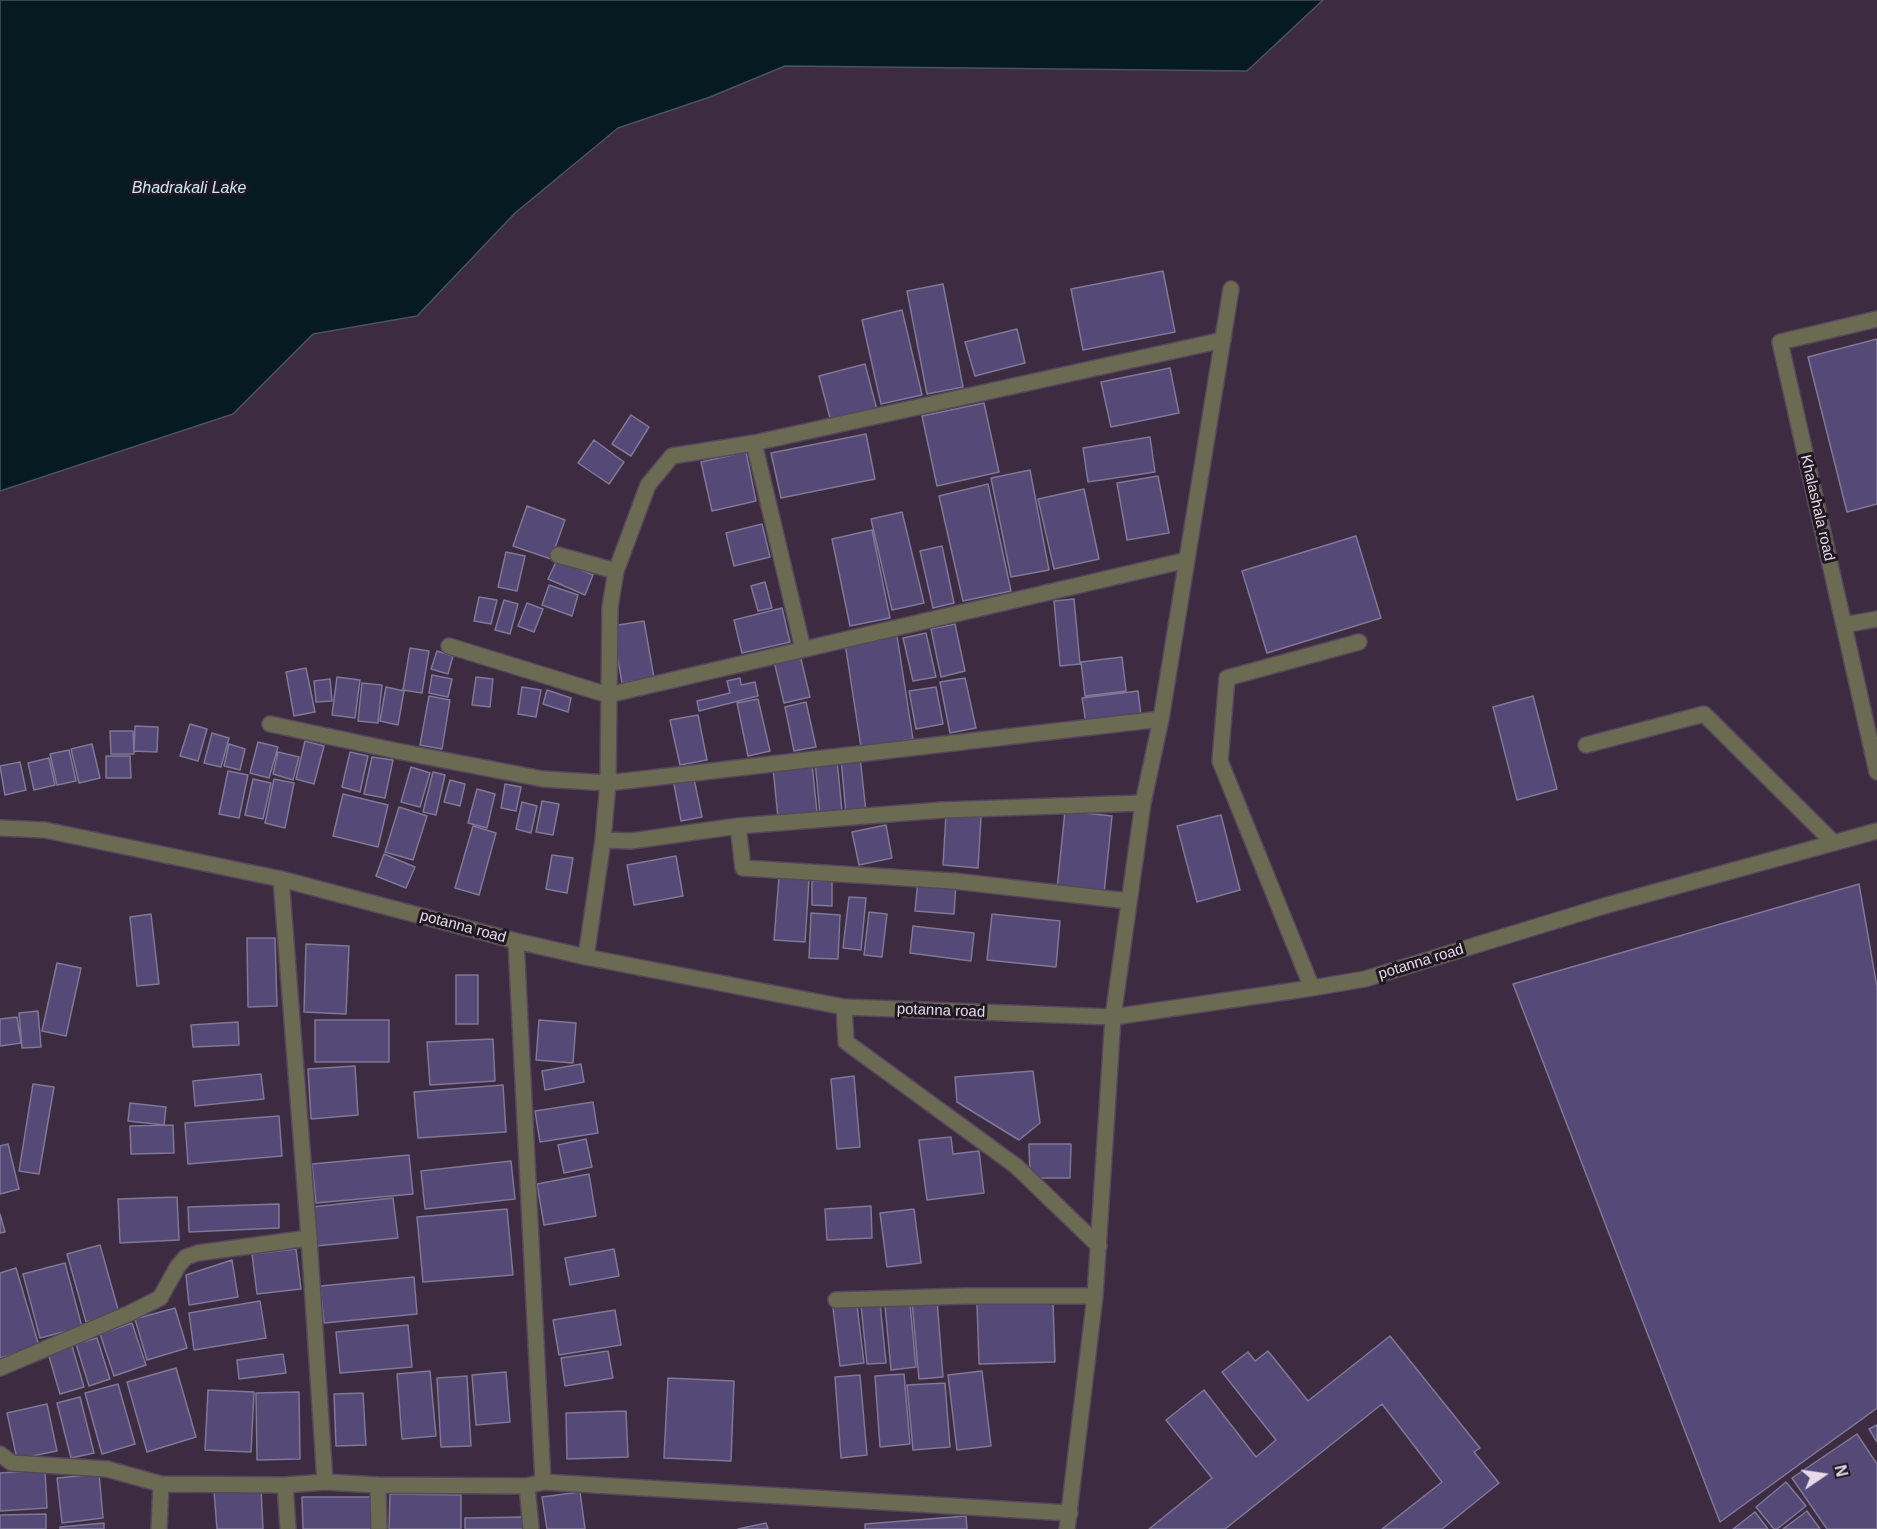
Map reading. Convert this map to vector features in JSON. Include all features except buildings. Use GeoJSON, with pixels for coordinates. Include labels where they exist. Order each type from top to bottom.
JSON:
{"type":"FeatureCollection","features":[{"type":"Feature","properties":{"kind":"street"},"geometry":{"type":"LineString","coordinates":[[1067,1529],[1095,1296],[1113,1017],[1128,901],[1143,802],[1161,719],[1231,289]]}},
{"type":"Feature","properties":{"kind":"street","name":"Khalashala road"},"geometry":{"type":"LineString","coordinates":[[1877,319],[1780,342],[1877,772]]}},
{"type":"Feature","properties":{"kind":"street"},"geometry":{"type":"LineString","coordinates":[[586,957],[603,840],[608,783],[610,607],[616,571],[648,485],[672,456],[754,442],[1223,340]]}},
{"type":"Feature","properties":{"kind":"street"},"geometry":{"type":"LineString","coordinates":[[754,442],[803,649]]}},
{"type":"Feature","properties":{"kind":"street"},"geometry":{"type":"LineString","coordinates":[[558,555],[616,571]]}},
{"type":"Feature","properties":{"kind":"street"},"geometry":{"type":"LineString","coordinates":[[449,646],[608,695],[1187,560]]}},
{"type":"Feature","properties":{"kind":"street"},"geometry":{"type":"LineString","coordinates":[[1844,625],[1877,618]]}},
{"type":"Feature","properties":{"kind":"street"},"geometry":{"type":"LineString","coordinates":[[1312,988],[1220,761],[1227,678],[1359,642]]}},
{"type":"Feature","properties":{"kind":"street"},"geometry":{"type":"LineString","coordinates":[[1586,745],[1704,714],[1834,843]]}},
{"type":"Feature","properties":{"kind":"street"},"geometry":{"type":"LineString","coordinates":[[270,724],[543,779],[608,783],[1161,719]]}},
{"type":"Feature","properties":{"kind":"street"},"geometry":{"type":"LineString","coordinates":[[603,840],[631,842],[738,826],[942,810],[1143,802]]}},
{"type":"Feature","properties":{"kind":"street"},"geometry":{"type":"LineString","coordinates":[[738,826],[743,868],[954,881],[1128,901]]}},
{"type":"Feature","properties":{"kind":"street","name":"potanna road"},"geometry":{"type":"LineString","coordinates":[[0,828],[45,830],[281,879],[516,941],[586,957],[844,1007],[1113,1017],[1365,979],[1604,906],[1877,831]]}},
{"type":"Feature","properties":{"kind":"street"},"geometry":{"type":"LineString","coordinates":[[281,879],[325,1482]]}},
{"type":"Feature","properties":{"kind":"street"},"geometry":{"type":"LineString","coordinates":[[516,941],[543,1482]]}},
{"type":"Feature","properties":{"kind":"street"},"geometry":{"type":"LineString","coordinates":[[844,1007],[846,1042],[1016,1166],[1099,1246]]}},
{"type":"Feature","properties":{"kind":"street"},"geometry":{"type":"LineString","coordinates":[[0,1368],[128,1314],[160,1298],[178,1266],[186,1257],[198,1253],[309,1238]]}},
{"type":"Feature","properties":{"kind":"street"},"geometry":{"type":"LineString","coordinates":[[836,1300],[966,1296],[1095,1296]]}},
{"type":"Feature","properties":{"kind":"street"},"geometry":{"type":"LineString","coordinates":[[0,1454],[12,1462],[107,1469],[160,1484],[285,1485],[325,1482],[378,1485],[527,1486],[543,1482],[1070,1513]]}},
{"type":"Feature","properties":{"kind":"street"},"geometry":{"type":"LineString","coordinates":[[159,1529],[160,1484]]}},
{"type":"Feature","properties":{"kind":"street"},"geometry":{"type":"LineString","coordinates":[[285,1485],[288,1529]]}},
{"type":"Feature","properties":{"kind":"street"},"geometry":{"type":"LineString","coordinates":[[378,1485],[379,1529]]}},
{"type":"Feature","properties":{"kind":"street"},"geometry":{"type":"LineString","coordinates":[[527,1486],[531,1529]]}},
{"type":"Feature","properties":{"kind":"water","name":"Bhadrakali Lake"},"geometry":{"type":"Polygon","coordinates":[[[0,0],[1323,0],[1247,71],[785,66],[710,97],[618,128],[515,213],[417,316],[313,334],[233,414],[0,491],[0,0]]]}}]}
